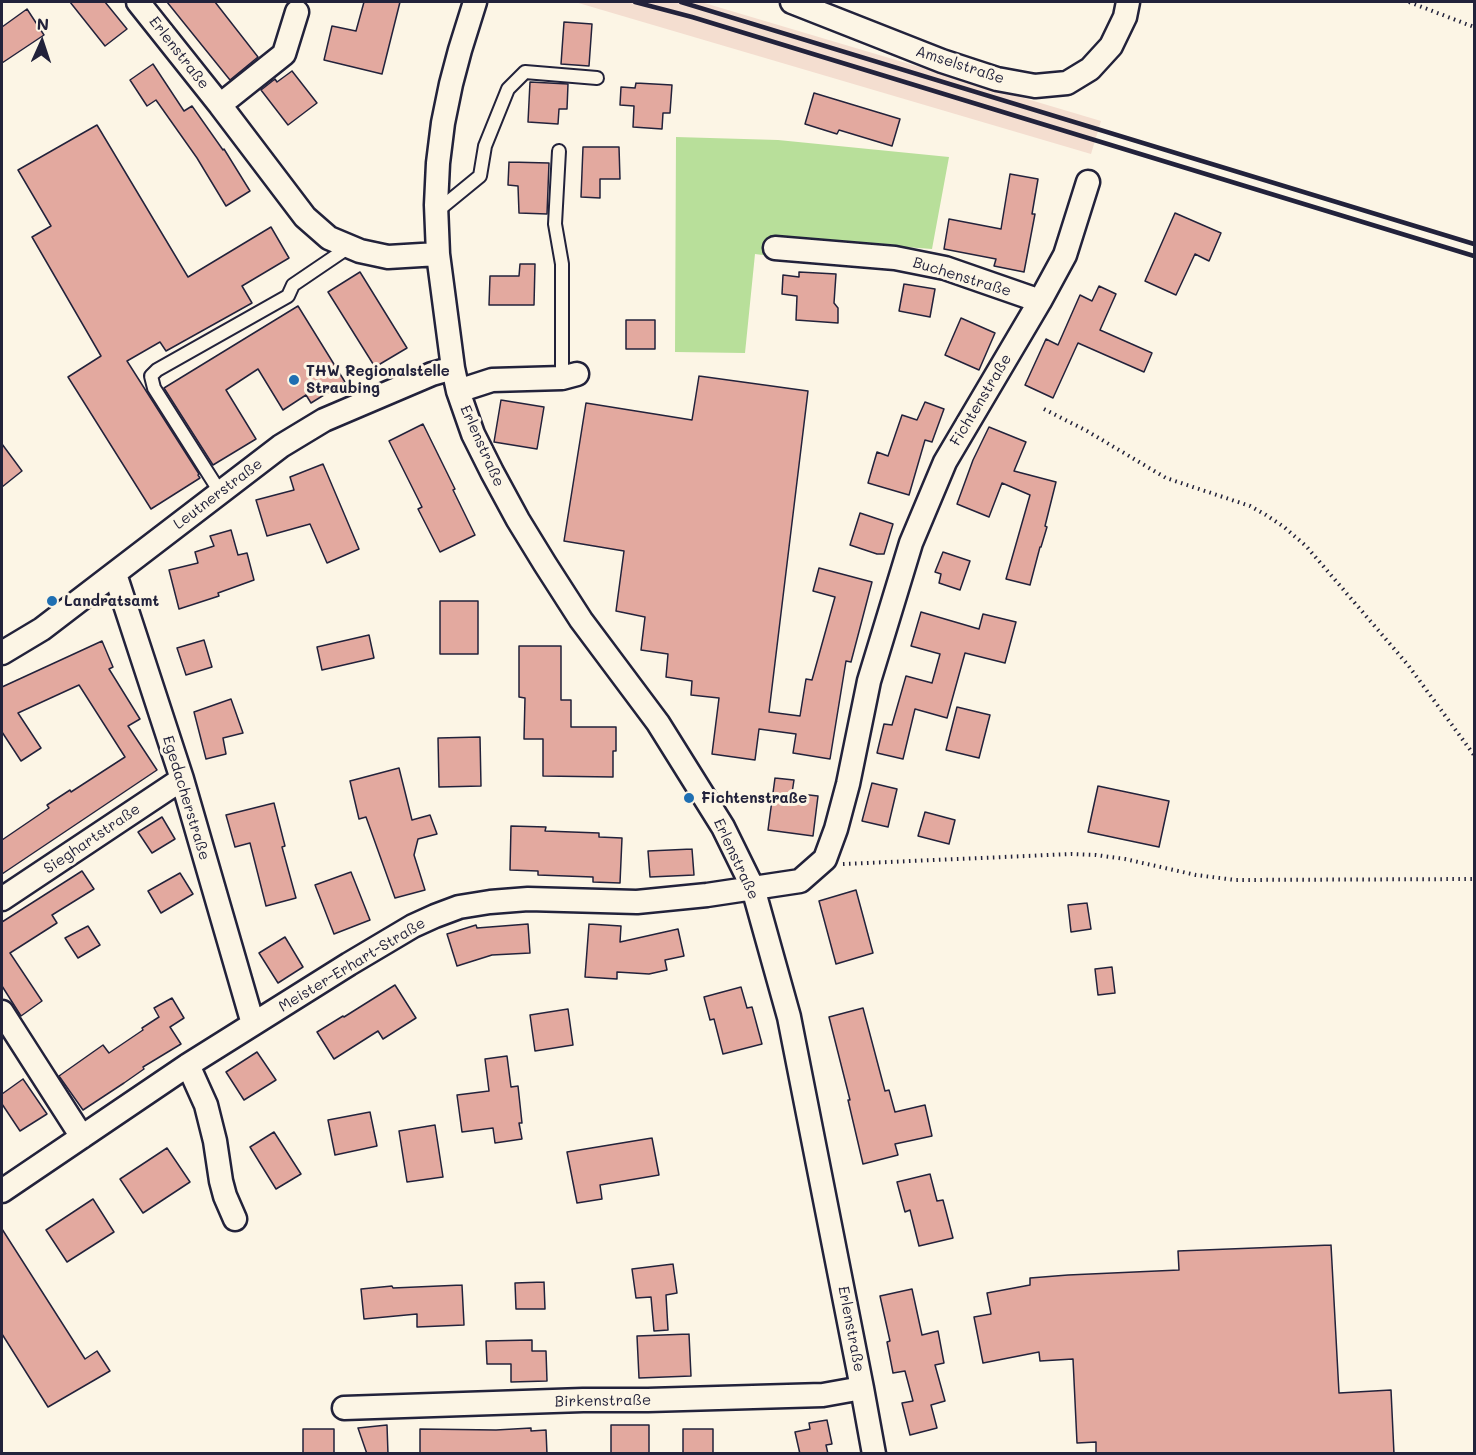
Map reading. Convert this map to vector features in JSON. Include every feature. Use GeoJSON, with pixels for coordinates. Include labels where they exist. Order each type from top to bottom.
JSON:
{"type":"FeatureCollection","features":[{"type":"Feature","properties":{"kind":"street","name":"Erlenstraße"},"geometry":{"type":"LineString","coordinates":[[138,2],[305,217],[329,238],[360,251],[388,256],[438,254]]}},
{"type":"Feature","properties":{"kind":"street","name":"Amselstraße"},"geometry":{"type":"LineString","coordinates":[[792,2],[942,61],[997,79],[1035,86],[1067,83],[1090,69],[1111,46],[1125,17],[1128,2]]}},
{"type":"Feature","properties":{"kind":"street","name":"Erlenstraße"},"geometry":{"type":"LineString","coordinates":[[473,8],[460,50],[443,123],[438,163],[436,212],[438,254],[458,391],[473,434],[518,520],[581,620],[658,723],[723,827],[753,888],[789,1017],[874,1454]]}},
{"type":"Feature","properties":{"kind":"street","name":"Erlenstraße"},"geometry":{"type":"LineString","coordinates":[[220,105],[284,54],[297,12]]}},
{"type":"Feature","properties":{"kind":"street","name":"Fichtenstraße"},"geometry":{"type":"LineString","coordinates":[[753,888],[800,881],[825,859],[848,784],[869,681],[911,543],[945,462],[1065,255],[1088,182]]}},
{"type":"Feature","properties":{"kind":"street","name":"Buchenstraße"},"geometry":{"type":"LineString","coordinates":[[775,248],[895,258],[945,268],[1040,301]]}},
{"type":"Feature","properties":{"kind":"street","name":"Leutnerstraße"},"geometry":{"type":"LineString","coordinates":[[2,653],[42,629],[280,446],[324,420],[432,374],[453,368]]}},
{"type":"Feature","properties":{"kind":"street"},"geometry":{"type":"LineString","coordinates":[[458,391],[492,380],[569,376]]}},
{"type":"Feature","properties":{"kind":"street","name":"Egedacherstraße"},"geometry":{"type":"LineString","coordinates":[[115,574],[182,779],[253,1024]]}},
{"type":"Feature","properties":{"kind":"street","name":"Sieghartstraße"},"geometry":{"type":"LineString","coordinates":[[2,898],[182,779]]}},
{"type":"Feature","properties":{"kind":"street","name":"Meister-Erhart-Straße"},"geometry":{"type":"LineString","coordinates":[[2,1191],[188,1065],[413,926],[435,916],[459,907],[490,902],[528,899],[637,902],[753,888]]}},
{"type":"Feature","properties":{"kind":"street"},"geometry":{"type":"LineString","coordinates":[[2,1012],[82,1137]]}},
{"type":"Feature","properties":{"kind":"street"},"geometry":{"type":"LineString","coordinates":[[188,1065],[206,1105],[215,1141],[221,1181],[235,1219]]}},
{"type":"Feature","properties":{"kind":"street","name":"Birkenstraße"},"geometry":{"type":"LineString","coordinates":[[344,1408],[823,1395],[862,1388]]}},
{"type":"Feature","properties":{"kind":"lane"},"geometry":{"type":"LineString","coordinates":[[436,212],[480,176],[485,146],[508,89],[525,72],[597,78]]}},
{"type":"Feature","properties":{"kind":"lane"},"geometry":{"type":"LineString","coordinates":[[560,151],[555,224],[562,264],[569,376]]}},
{"type":"Feature","properties":{"kind":"lane"},"geometry":{"type":"LineString","coordinates":[[220,492],[154,388],[151,376],[157,370],[288,296],[293,285],[349,247]]}},
{"type":"Feature","properties":{"kind":"path"},"geometry":{"type":"LineString","coordinates":[[1409,2],[1474,27]]}},
{"type":"Feature","properties":{"kind":"path"},"geometry":{"type":"LineString","coordinates":[[1044,410],[1087,431],[1166,478],[1250,507],[1284,527],[1306,546],[1408,665],[1474,755]]}},
{"type":"Feature","properties":{"kind":"path"},"geometry":{"type":"LineString","coordinates":[[825,859],[846,865],[1072,854],[1125,859],[1196,875],[1235,880],[1474,879]]}},
{"type":"Feature","properties":{"kind":"shaded area"},"geometry":{"type":"Polygon","coordinates":[[[575,2],[701,2],[1101,121],[1091,154],[575,2]]]}},
{"type":"Feature","properties":{"kind":"green space"},"geometry":{"type":"Polygon","coordinates":[[[676,137],[778,140],[949,157],[932,249],[772,237],[770,256],[755,254],[745,353],[675,352],[676,137]]]}},
{"type":"Feature","properties":{"kind":"building"},"geometry":{"type":"Polygon","coordinates":[[[70,2],[105,2],[127,29],[105,46],[70,2]]]}},
{"type":"Feature","properties":{"kind":"building"},"geometry":{"type":"Polygon","coordinates":[[[167,2],[215,2],[258,57],[230,80],[167,2]]]}},
{"type":"Feature","properties":{"kind":"building"},"geometry":{"type":"Polygon","coordinates":[[[364,2],[400,2],[382,74],[324,60],[332,26],[356,31],[364,2]]]}},
{"type":"Feature","properties":{"kind":"building"},"geometry":{"type":"Polygon","coordinates":[[[27,9],[44,35],[2,63],[2,27],[27,9]]]}},
{"type":"Feature","properties":{"kind":"building"},"geometry":{"type":"Polygon","coordinates":[[[564,22],[592,24],[589,66],[561,64],[564,22]]]}},
{"type":"Feature","properties":{"kind":"building"},"geometry":{"type":"Polygon","coordinates":[[[153,64],[184,111],[192,106],[224,149],[250,191],[226,206],[197,158],[156,100],[147,106],[130,80],[153,64]]]}},
{"type":"Feature","properties":{"kind":"building"},"geometry":{"type":"Polygon","coordinates":[[[292,71],[317,103],[288,125],[261,90],[275,79],[277,82],[292,71]]]}},
{"type":"Feature","properties":{"kind":"building"},"geometry":{"type":"Polygon","coordinates":[[[530,82],[568,84],[567,109],[559,109],[558,124],[528,122],[530,82]]]}},
{"type":"Feature","properties":{"kind":"building"},"geometry":{"type":"Polygon","coordinates":[[[636,83],[672,85],[670,113],[663,113],[662,129],[633,127],[634,106],[620,105],[621,87],[635,88],[636,83]]]}},
{"type":"Feature","properties":{"kind":"building"},"geometry":{"type":"Polygon","coordinates":[[[814,93],[900,119],[892,146],[839,130],[837,134],[805,124],[814,93]]]}},
{"type":"Feature","properties":{"kind":"building"},"geometry":{"type":"Polygon","coordinates":[[[97,125],[188,277],[271,227],[289,258],[242,286],[252,303],[166,351],[160,342],[127,361],[200,478],[151,509],[68,377],[101,356],[32,237],[51,226],[18,170],[97,125]]]}},
{"type":"Feature","properties":{"kind":"building"},"geometry":{"type":"Polygon","coordinates":[[[583,147],[619,147],[620,179],[600,179],[600,198],[581,197],[583,147]]]}},
{"type":"Feature","properties":{"kind":"building"},"geometry":{"type":"Polygon","coordinates":[[[509,162],[549,163],[547,214],[519,213],[518,186],[508,185],[509,162]]]}},
{"type":"Feature","properties":{"kind":"building"},"geometry":{"type":"Polygon","coordinates":[[[1010,174],[1038,179],[1032,214],[1035,214],[1024,272],[994,266],[996,259],[944,249],[949,219],[1001,229],[1010,174]]]}},
{"type":"Feature","properties":{"kind":"building"},"geometry":{"type":"Polygon","coordinates":[[[1175,213],[1221,233],[1209,261],[1195,254],[1176,295],[1145,281],[1175,213]]]}},
{"type":"Feature","properties":{"kind":"building"},"geometry":{"type":"Polygon","coordinates":[[[520,264],[535,264],[534,305],[489,305],[490,276],[519,276],[520,264]]]}},
{"type":"Feature","properties":{"kind":"building"},"geometry":{"type":"Polygon","coordinates":[[[360,272],[407,348],[375,367],[328,292],[360,272]]]}},
{"type":"Feature","properties":{"kind":"building"},"geometry":{"type":"Polygon","coordinates":[[[799,272],[836,274],[834,303],[838,308],[838,323],[796,320],[797,296],[782,294],[783,275],[799,277],[799,272]]]}},
{"type":"Feature","properties":{"kind":"building"},"geometry":{"type":"Polygon","coordinates":[[[904,284],[935,289],[930,317],[899,311],[904,284]]]}},
{"type":"Feature","properties":{"kind":"building"},"geometry":{"type":"Polygon","coordinates":[[[1099,286],[1116,294],[1100,330],[1152,353],[1144,372],[1078,343],[1053,398],[1025,385],[1046,339],[1058,345],[1080,295],[1092,301],[1099,286]]]}},
{"type":"Feature","properties":{"kind":"building"},"geometry":{"type":"Polygon","coordinates":[[[298,306],[345,382],[311,403],[306,395],[283,410],[258,369],[226,390],[256,439],[213,465],[164,388],[298,306]]]}},
{"type":"Feature","properties":{"kind":"building"},"geometry":{"type":"Polygon","coordinates":[[[961,318],[995,333],[979,370],[945,355],[961,318]]]}},
{"type":"Feature","properties":{"kind":"building"},"geometry":{"type":"Polygon","coordinates":[[[626,320],[655,320],[655,349],[626,349],[626,320]]]}},
{"type":"Feature","properties":{"kind":"building"},"geometry":{"type":"Polygon","coordinates":[[[699,376],[808,391],[769,712],[800,716],[806,679],[812,680],[835,597],[813,591],[819,568],[872,582],[851,662],[846,661],[830,759],[793,753],[796,734],[759,729],[755,760],[712,754],[719,698],[691,695],[692,681],[666,677],[668,654],[641,650],[645,617],[616,611],[624,551],[564,541],[586,403],[692,420],[699,376]]]}},
{"type":"Feature","properties":{"kind":"building"},"geometry":{"type":"Polygon","coordinates":[[[501,400],[544,407],[537,449],[494,442],[501,400]]]}},
{"type":"Feature","properties":{"kind":"building"},"geometry":{"type":"Polygon","coordinates":[[[925,402],[944,409],[932,442],[925,440],[909,495],[868,483],[877,452],[888,456],[902,415],[917,420],[925,402]]]}},
{"type":"Feature","properties":{"kind":"building"},"geometry":{"type":"Polygon","coordinates":[[[423,424],[475,535],[440,552],[418,509],[422,507],[389,441],[423,424]]]}},
{"type":"Feature","properties":{"kind":"building"},"geometry":{"type":"Polygon","coordinates":[[[989,427],[1026,442],[1014,471],[1056,482],[1045,526],[1047,527],[1030,585],[1006,579],[1030,495],[1002,483],[989,517],[957,504],[973,460],[989,427]]]}},
{"type":"Feature","properties":{"kind":"building"},"geometry":{"type":"Polygon","coordinates":[[[2,444],[22,471],[2,487],[2,444]]]}},
{"type":"Feature","properties":{"kind":"building"},"geometry":{"type":"Polygon","coordinates":[[[323,464],[359,549],[327,563],[310,524],[267,536],[256,500],[294,490],[290,477],[323,464]]]}},
{"type":"Feature","properties":{"kind":"building"},"geometry":{"type":"Polygon","coordinates":[[[860,513],[893,524],[884,554],[850,545],[860,513]]]}},
{"type":"Feature","properties":{"kind":"building"},"geometry":{"type":"Polygon","coordinates":[[[231,530],[238,555],[247,553],[254,580],[218,593],[219,596],[179,609],[169,570],[198,563],[195,552],[214,546],[210,536],[231,530]]]}},
{"type":"Feature","properties":{"kind":"building"},"geometry":{"type":"Polygon","coordinates":[[[943,552],[970,561],[960,590],[939,583],[941,574],[935,572],[943,552]]]}},
{"type":"Feature","properties":{"kind":"building"},"geometry":{"type":"Polygon","coordinates":[[[440,601],[478,601],[478,654],[440,654],[440,601]]]}},
{"type":"Feature","properties":{"kind":"building"},"geometry":{"type":"Polygon","coordinates":[[[921,612],[979,629],[983,614],[1016,622],[1005,663],[965,653],[947,718],[915,709],[903,759],[877,753],[884,724],[892,725],[906,676],[932,683],[940,654],[911,646],[921,612]]]}},
{"type":"Feature","properties":{"kind":"building"},"geometry":{"type":"Polygon","coordinates":[[[369,635],[374,658],[322,670],[317,647],[369,635]]]}},
{"type":"Feature","properties":{"kind":"building"},"geometry":{"type":"Polygon","coordinates":[[[204,640],[212,667],[186,675],[177,648],[204,640]]]}},
{"type":"Feature","properties":{"kind":"building"},"geometry":{"type":"Polygon","coordinates":[[[102,641],[113,667],[109,669],[140,719],[128,726],[157,770],[2,874],[2,840],[49,808],[47,805],[125,757],[79,685],[18,713],[41,748],[21,761],[2,732],[2,687],[102,641]]]}},
{"type":"Feature","properties":{"kind":"building"},"geometry":{"type":"Polygon","coordinates":[[[519,646],[561,646],[561,700],[571,700],[571,727],[616,727],[613,777],[543,776],[543,739],[524,739],[525,698],[519,697],[519,646]]]}},
{"type":"Feature","properties":{"kind":"building"},"geometry":{"type":"Polygon","coordinates":[[[231,699],[243,733],[223,738],[226,754],[206,759],[194,712],[231,699]]]}},
{"type":"Feature","properties":{"kind":"building"},"geometry":{"type":"Polygon","coordinates":[[[957,707],[990,715],[979,758],[946,750],[957,707]]]}},
{"type":"Feature","properties":{"kind":"building"},"geometry":{"type":"Polygon","coordinates":[[[480,737],[481,786],[439,787],[438,738],[480,737]]]}},
{"type":"Feature","properties":{"kind":"building"},"geometry":{"type":"Polygon","coordinates":[[[399,768],[412,820],[430,815],[437,834],[418,839],[414,855],[425,890],[395,898],[366,817],[359,819],[350,781],[399,768]]]}},
{"type":"Feature","properties":{"kind":"building"},"geometry":{"type":"Polygon","coordinates":[[[775,778],[794,780],[792,793],[818,796],[813,836],[768,830],[775,778]]]}},
{"type":"Feature","properties":{"kind":"building"},"geometry":{"type":"Polygon","coordinates":[[[872,783],[897,789],[888,827],[862,821],[872,783]]]}},
{"type":"Feature","properties":{"kind":"building"},"geometry":{"type":"Polygon","coordinates":[[[1098,786],[1169,801],[1159,847],[1088,832],[1098,786]]]}},
{"type":"Feature","properties":{"kind":"building"},"geometry":{"type":"Polygon","coordinates":[[[274,803],[285,846],[282,847],[296,898],[266,906],[250,843],[235,847],[226,815],[274,803]]]}},
{"type":"Feature","properties":{"kind":"building"},"geometry":{"type":"Polygon","coordinates":[[[925,812],[955,820],[949,844],[918,836],[925,812]]]}},
{"type":"Feature","properties":{"kind":"building"},"geometry":{"type":"Polygon","coordinates":[[[162,817],[175,839],[152,853],[138,832],[162,817]]]}},
{"type":"Feature","properties":{"kind":"building"},"geometry":{"type":"Polygon","coordinates":[[[511,826],[546,827],[545,831],[599,833],[599,837],[622,838],[620,883],[593,882],[593,877],[538,875],[538,871],[510,870],[511,826]]]}},
{"type":"Feature","properties":{"kind":"building"},"geometry":{"type":"Polygon","coordinates":[[[692,849],[694,875],[650,877],[648,851],[692,849]]]}},
{"type":"Feature","properties":{"kind":"building"},"geometry":{"type":"Polygon","coordinates":[[[82,871],[94,889],[52,915],[57,923],[10,953],[42,1001],[21,1016],[2,986],[2,922],[82,871]]]}},
{"type":"Feature","properties":{"kind":"building"},"geometry":{"type":"Polygon","coordinates":[[[351,872],[370,920],[334,934],[315,885],[351,872]]]}},
{"type":"Feature","properties":{"kind":"building"},"geometry":{"type":"Polygon","coordinates":[[[180,873],[193,894],[161,913],[148,891],[180,873]]]}},
{"type":"Feature","properties":{"kind":"building"},"geometry":{"type":"Polygon","coordinates":[[[856,890],[873,953],[836,964],[819,901],[856,890]]]}},
{"type":"Feature","properties":{"kind":"building"},"geometry":{"type":"Polygon","coordinates":[[[1087,903],[1091,929],[1071,932],[1068,905],[1087,903]]]}},
{"type":"Feature","properties":{"kind":"building"},"geometry":{"type":"Polygon","coordinates":[[[528,924],[530,953],[492,955],[457,966],[447,934],[476,925],[477,928],[528,924]]]}},
{"type":"Feature","properties":{"kind":"building"},"geometry":{"type":"Polygon","coordinates":[[[589,924],[621,926],[620,942],[678,929],[684,956],[665,960],[667,970],[649,974],[617,972],[617,979],[585,977],[589,924]]]}},
{"type":"Feature","properties":{"kind":"building"},"geometry":{"type":"Polygon","coordinates":[[[88,926],[100,945],[78,958],[65,938],[88,926]]]}},
{"type":"Feature","properties":{"kind":"building"},"geometry":{"type":"Polygon","coordinates":[[[285,937],[303,967],[278,983],[259,953],[285,937]]]}},
{"type":"Feature","properties":{"kind":"building"},"geometry":{"type":"Polygon","coordinates":[[[1112,967],[1115,993],[1098,995],[1095,969],[1112,967]]]}},
{"type":"Feature","properties":{"kind":"building"},"geometry":{"type":"Polygon","coordinates":[[[395,985],[416,1018],[383,1039],[378,1031],[334,1059],[317,1032],[395,985]]]}},
{"type":"Feature","properties":{"kind":"building"},"geometry":{"type":"Polygon","coordinates":[[[741,987],[747,1008],[752,1007],[762,1044],[723,1054],[714,1019],[710,1020],[704,997],[741,987]]]}},
{"type":"Feature","properties":{"kind":"building"},"geometry":{"type":"Polygon","coordinates":[[[172,998],[184,1018],[170,1027],[181,1044],[143,1067],[144,1069],[83,1110],[59,1076],[103,1045],[109,1053],[143,1030],[142,1028],[159,1017],[154,1008],[172,998]]]}},
{"type":"Feature","properties":{"kind":"building"},"geometry":{"type":"Polygon","coordinates":[[[863,1008],[885,1091],[889,1090],[895,1112],[925,1105],[932,1136],[895,1144],[898,1155],[863,1164],[829,1017],[863,1008]]]}},
{"type":"Feature","properties":{"kind":"building"},"geometry":{"type":"Polygon","coordinates":[[[568,1009],[573,1045],[535,1051],[530,1015],[568,1009]]]}},
{"type":"Feature","properties":{"kind":"building"},"geometry":{"type":"Polygon","coordinates":[[[257,1052],[276,1080],[244,1100],[226,1072],[257,1052]]]}},
{"type":"Feature","properties":{"kind":"building"},"geometry":{"type":"Polygon","coordinates":[[[507,1056],[511,1087],[518,1086],[522,1139],[495,1143],[493,1128],[462,1132],[457,1095],[489,1091],[485,1059],[507,1056]]]}},
{"type":"Feature","properties":{"kind":"building"},"geometry":{"type":"Polygon","coordinates":[[[23,1079],[47,1114],[20,1131],[2,1104],[2,1094],[23,1079]]]}},
{"type":"Feature","properties":{"kind":"building"},"geometry":{"type":"Polygon","coordinates":[[[370,1112],[377,1146],[335,1155],[328,1120],[370,1112]]]}},
{"type":"Feature","properties":{"kind":"building"},"geometry":{"type":"Polygon","coordinates":[[[435,1125],[443,1177],[407,1182],[399,1131],[435,1125]]]}},
{"type":"Feature","properties":{"kind":"building"},"geometry":{"type":"Polygon","coordinates":[[[274,1132],[301,1174],[276,1189],[250,1147],[274,1132]]]}},
{"type":"Feature","properties":{"kind":"building"},"geometry":{"type":"Polygon","coordinates":[[[652,1138],[659,1175],[600,1185],[602,1199],[577,1203],[567,1152],[652,1138]]]}},
{"type":"Feature","properties":{"kind":"building"},"geometry":{"type":"Polygon","coordinates":[[[167,1148],[190,1182],[143,1213],[120,1179],[167,1148]]]}},
{"type":"Feature","properties":{"kind":"building"},"geometry":{"type":"Polygon","coordinates":[[[930,1174],[937,1201],[943,1200],[953,1238],[919,1246],[910,1210],[905,1212],[897,1182],[930,1174]]]}},
{"type":"Feature","properties":{"kind":"building"},"geometry":{"type":"Polygon","coordinates":[[[93,1199],[114,1232],[67,1262],[46,1230],[93,1199]]]}},
{"type":"Feature","properties":{"kind":"building"},"geometry":{"type":"Polygon","coordinates":[[[2,1229],[85,1359],[97,1351],[110,1371],[48,1407],[2,1334],[2,1229]]]}},
{"type":"Feature","properties":{"kind":"building"},"geometry":{"type":"Polygon","coordinates":[[[1331,1245],[1339,1393],[1391,1390],[1394,1454],[1096,1454],[1096,1442],[1077,1443],[1073,1359],[1040,1361],[1039,1352],[983,1363],[974,1317],[991,1314],[987,1293],[1030,1285],[1030,1278],[1179,1270],[1178,1251],[1331,1245]]]}},
{"type":"Feature","properties":{"kind":"building"},"geometry":{"type":"Polygon","coordinates":[[[673,1264],[677,1293],[666,1295],[668,1330],[654,1331],[651,1297],[636,1298],[632,1269],[673,1264]]]}},
{"type":"Feature","properties":{"kind":"building"},"geometry":{"type":"Polygon","coordinates":[[[544,1282],[545,1309],[516,1309],[515,1283],[544,1282]]]}},
{"type":"Feature","properties":{"kind":"building"},"geometry":{"type":"Polygon","coordinates":[[[462,1285],[464,1325],[417,1327],[417,1314],[364,1319],[361,1289],[462,1285]]]}},
{"type":"Feature","properties":{"kind":"building"},"geometry":{"type":"Polygon","coordinates":[[[912,1289],[922,1335],[938,1331],[944,1363],[935,1365],[945,1401],[931,1405],[937,1428],[910,1435],[902,1403],[913,1401],[905,1371],[893,1373],[887,1342],[890,1341],[880,1296],[912,1289]]]}},
{"type":"Feature","properties":{"kind":"building"},"geometry":{"type":"Polygon","coordinates":[[[689,1334],[691,1376],[639,1378],[637,1336],[689,1334]]]}},
{"type":"Feature","properties":{"kind":"building"},"geometry":{"type":"Polygon","coordinates":[[[532,1340],[532,1351],[546,1351],[547,1381],[511,1382],[511,1364],[487,1364],[486,1341],[532,1340]]]}},
{"type":"Feature","properties":{"kind":"building"},"geometry":{"type":"Polygon","coordinates":[[[827,1420],[832,1444],[826,1445],[828,1454],[800,1454],[795,1432],[810,1429],[809,1423],[827,1420]]]}},
{"type":"Feature","properties":{"kind":"building"},"geometry":{"type":"Polygon","coordinates":[[[387,1425],[388,1454],[367,1454],[358,1428],[387,1425]]]}},
{"type":"Feature","properties":{"kind":"building"},"geometry":{"type":"Polygon","coordinates":[[[611,1425],[649,1425],[649,1454],[611,1454],[611,1425]]]}},
{"type":"Feature","properties":{"kind":"building"},"geometry":{"type":"Polygon","coordinates":[[[531,1428],[531,1431],[546,1430],[547,1454],[420,1454],[420,1429],[531,1428]]]}},
{"type":"Feature","properties":{"kind":"building"},"geometry":{"type":"Polygon","coordinates":[[[303,1429],[334,1429],[334,1454],[303,1454],[303,1429]]]}},
{"type":"Feature","properties":{"kind":"building"},"geometry":{"type":"Polygon","coordinates":[[[683,1429],[713,1429],[713,1454],[683,1454],[683,1429]]]}},
{"type":"Feature","properties":{"kind":"railway"},"geometry":{"type":"LineString","coordinates":[[635,2],[692,17],[1474,256]]}},
{"type":"Feature","properties":{"kind":"railway"},"geometry":{"type":"LineString","coordinates":[[681,2],[1474,244]]}},
{"type":"Feature","properties":{"kind":"place","name":"THW Regionalstelle Straubing"},"geometry":{"type":"Point","coordinates":[294,380]}},
{"type":"Feature","properties":{"kind":"place","name":"Landratsamt"},"geometry":{"type":"Point","coordinates":[52,601]}},
{"type":"Feature","properties":{"kind":"place","name":"Fichtenstraße"},"geometry":{"type":"Point","coordinates":[689,798]}}]}
